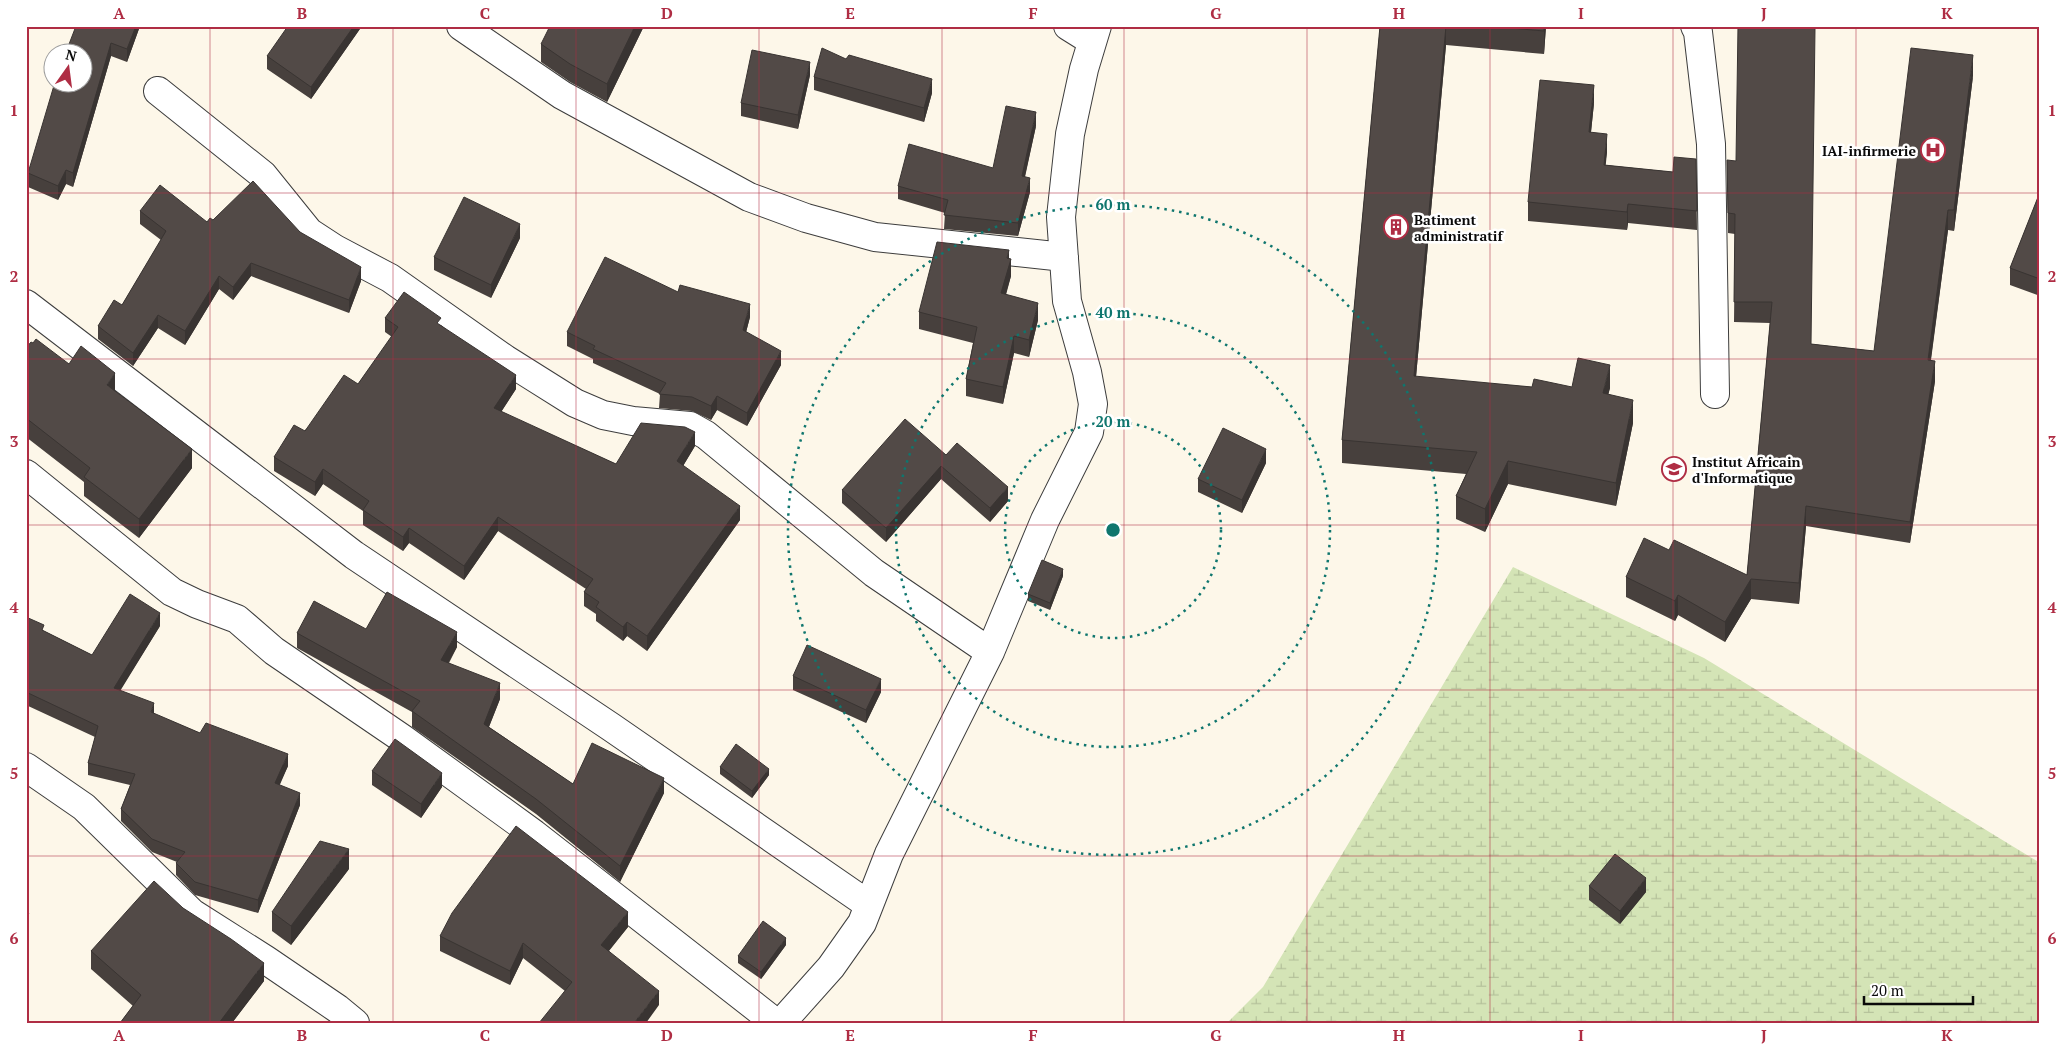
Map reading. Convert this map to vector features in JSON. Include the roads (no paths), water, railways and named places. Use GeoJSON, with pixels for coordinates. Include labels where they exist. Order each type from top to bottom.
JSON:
{"type":"FeatureCollection","features":[{"type":"Feature","properties":{"kind":"street"},"geometry":{"type":"LineString","coordinates":[[460,26],[562,95],[749,197],[806,218],[875,237],[1064,257]]}},
{"type":"Feature","properties":{"kind":"street"},"geometry":{"type":"LineString","coordinates":[[782,1023],[814,988],[845,949],[869,905],[889,854],[916,795],[990,652],[1044,520],[1090,432],[1093,404],[1088,372],[1067,301],[1061,217],[1070,134],[1095,34],[1068,26]]}},
{"type":"Feature","properties":{"kind":"street"},"geometry":{"type":"LineString","coordinates":[[1695,26],[1698,32],[1711,144],[1715,394]]}},
{"type":"Feature","properties":{"kind":"street"},"geometry":{"type":"LineString","coordinates":[[158,91],[263,176],[309,232],[390,278],[505,359],[575,403],[603,415],[633,421],[690,426],[706,435],[874,574],[990,652]]}},
{"type":"Feature","properties":{"kind":"street"},"geometry":{"type":"LineString","coordinates":[[26,304],[354,555],[610,727],[869,905]]}},
{"type":"Feature","properties":{"kind":"street"},"geometry":{"type":"LineString","coordinates":[[26,474],[172,592],[236,619],[274,651],[403,739],[534,834],[776,1023]]}},
{"type":"Feature","properties":{"kind":"street"},"geometry":{"type":"LineString","coordinates":[[26,767],[84,807],[192,913],[282,970],[355,1023]]}},
{"type":"Feature","properties":{"kind":"place","name":"IAI-infirmerie"},"geometry":{"type":"Point","coordinates":[1933,150]}},
{"type":"Feature","properties":{"kind":"place","name":"Batiment administratif"},"geometry":{"type":"Point","coordinates":[1396,227]}},
{"type":"Feature","properties":{"kind":"place","name":"Institut Africain d'Informatique"},"geometry":{"type":"Point","coordinates":[1674,469]}}]}
